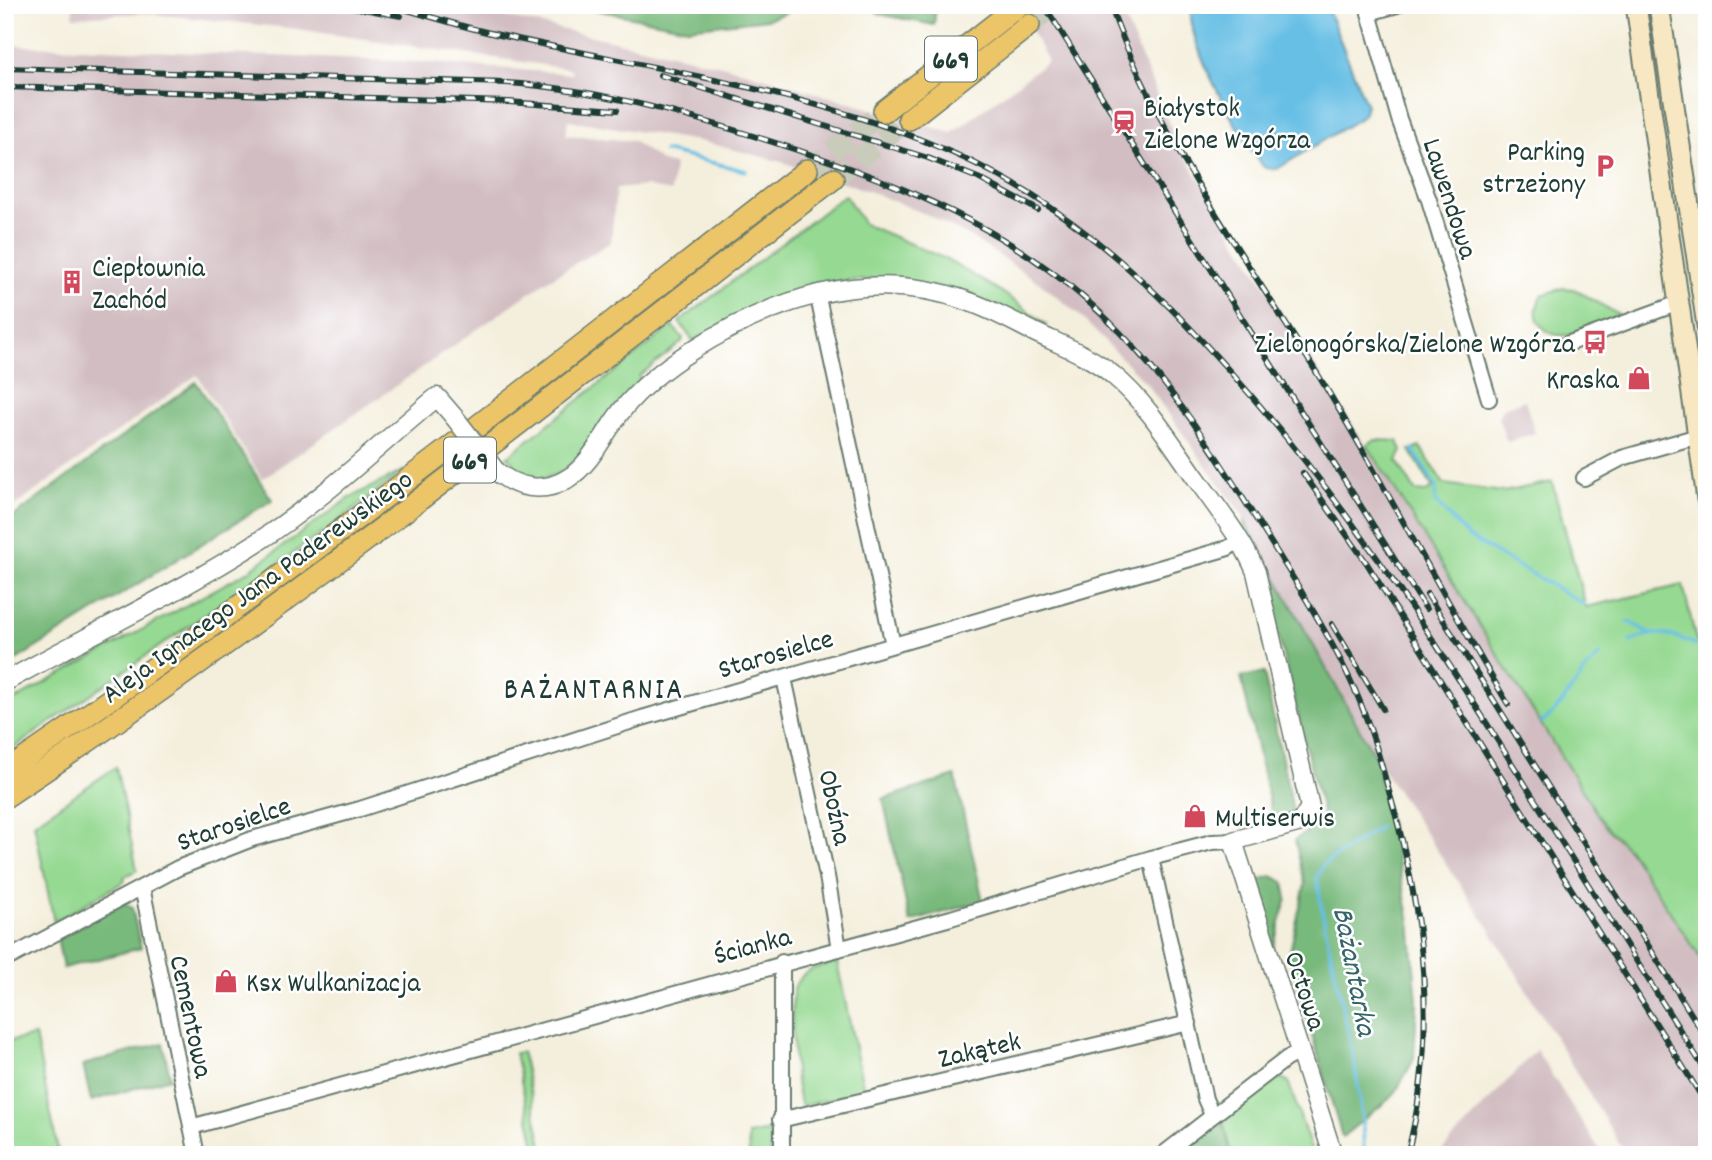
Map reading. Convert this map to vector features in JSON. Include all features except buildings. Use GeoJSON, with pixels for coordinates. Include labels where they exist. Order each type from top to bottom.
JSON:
{"type":"FeatureCollection","features":[{"type":"Feature","properties":{"kind":"main road"},"geometry":{"type":"LineString","coordinates":[[1636,5],[1707,499]]}},
{"type":"Feature","properties":{"kind":"main road"},"geometry":{"type":"LineString","coordinates":[[1659,5],[1707,326]]}},
{"type":"Feature","properties":{"kind":"main road","name":"669"},"geometry":{"type":"LineString","coordinates":[[884,111],[1018,6]]}},
{"type":"Feature","properties":{"kind":"main road","name":"669"},"geometry":{"type":"LineString","coordinates":[[909,119],[1029,25]]}},
{"type":"Feature","properties":{"kind":"main road","name":"Aleja Ignacego Jana Paderewskiego"},"geometry":{"type":"LineString","coordinates":[[5,772],[379,504],[807,170]]}},
{"type":"Feature","properties":{"kind":"main road","name":"Aleja Ignacego Jana Paderewskiego"},"geometry":{"type":"LineString","coordinates":[[5,797],[101,733],[393,520],[833,179]]}},
{"type":"Feature","properties":{"kind":"main road"},"geometry":{"type":"LineString","coordinates":[[5,761],[52,728],[124,689]]}},
{"type":"Feature","properties":{"kind":"main road"},"geometry":{"type":"LineString","coordinates":[[5,809],[36,788],[101,733]]}},
{"type":"Feature","properties":{"kind":"street","name":"Lawendowa"},"geometry":{"type":"LineString","coordinates":[[1397,5],[1369,13],[1399,118],[1429,200],[1489,399]]}},
{"type":"Feature","properties":{"kind":"street"},"geometry":{"type":"LineString","coordinates":[[5,682],[174,591],[258,541],[305,507],[437,397],[505,480],[531,488],[565,481],[584,464],[624,408],[669,365],[755,315],[817,293],[879,286],[934,292],[966,300],[1078,353],[1112,374],[1133,395],[1240,540]]}},
{"type":"Feature","properties":{"kind":"street"},"geometry":{"type":"LineString","coordinates":[[817,293],[893,645]]}},
{"type":"Feature","properties":{"kind":"street"},"geometry":{"type":"LineString","coordinates":[[1567,344],[1704,294]]}},
{"type":"Feature","properties":{"kind":"street"},"geometry":{"type":"LineString","coordinates":[[1584,478],[1622,458],[1698,436]]}},
{"type":"Feature","properties":{"kind":"street","name":"Starosielce"},"geometry":{"type":"LineString","coordinates":[[5,960],[178,868],[252,839],[360,809],[642,719],[1228,548],[1240,540]]}},
{"type":"Feature","properties":{"kind":"street","name":"Ścianka"},"geometry":{"type":"LineString","coordinates":[[191,1128],[782,962],[839,949],[1151,858],[1212,842],[1233,841],[1301,822],[1310,807],[1311,798],[1256,572],[1240,540]]}},
{"type":"Feature","properties":{"kind":"street","name":"Oboźna"},"geometry":{"type":"LineString","coordinates":[[783,678],[827,876],[839,949]]}},
{"type":"Feature","properties":{"kind":"street","name":"Octowa"},"geometry":{"type":"LineString","coordinates":[[1233,841],[1333,1155]]}},
{"type":"Feature","properties":{"kind":"street"},"geometry":{"type":"LineString","coordinates":[[1151,858],[1205,1099],[1212,1115]]}},
{"type":"Feature","properties":{"kind":"street","name":"Cementowa"},"geometry":{"type":"LineString","coordinates":[[142,887],[197,1155]]}},
{"type":"Feature","properties":{"kind":"street"},"geometry":{"type":"LineString","coordinates":[[782,962],[782,1155]]}},
{"type":"Feature","properties":{"kind":"street","name":"Zakątek"},"geometry":{"type":"LineString","coordinates":[[780,1120],[1189,1023]]}},
{"type":"Feature","properties":{"kind":"street"},"geometry":{"type":"LineString","coordinates":[[1162,1155],[1286,1059],[1300,1052]]}},
{"type":"Feature","properties":{"kind":"shaded area"},"geometry":{"type":"Polygon","coordinates":[[[72,5],[453,5],[725,66],[952,133],[1048,61],[1017,5],[1119,5],[1178,144],[1239,244],[1604,825],[1629,850],[1707,968],[1707,1155],[1626,1155],[1491,931],[1376,759],[1242,515],[1146,383],[1079,315],[1044,286],[974,239],[928,215],[866,190],[782,162],[704,142],[568,120],[566,135],[633,141],[662,162],[674,165],[671,192],[646,186],[616,189],[611,242],[548,280],[262,479],[197,375],[5,513],[5,45],[417,62],[573,74],[571,69],[289,28],[143,13],[74,17],[72,5]]]}},
{"type":"Feature","properties":{"kind":"shaded area"},"geometry":{"type":"Polygon","coordinates":[[[1525,400],[1535,433],[1507,442],[1498,417],[1503,408],[1525,400]]]}},
{"type":"Feature","properties":{"kind":"shaded area"},"geometry":{"type":"Polygon","coordinates":[[[1536,1050],[1603,1155],[1438,1155],[1536,1050]]]}},
{"type":"Feature","properties":{"kind":"green space"},"geometry":{"type":"Polygon","coordinates":[[[570,5],[806,5],[768,19],[688,28],[570,5]]]}},
{"type":"Feature","properties":{"kind":"green space"},"geometry":{"type":"Polygon","coordinates":[[[867,5],[936,5],[934,25],[879,14],[867,5]]]}},
{"type":"Feature","properties":{"kind":"green space"},"geometry":{"type":"Polygon","coordinates":[[[845,195],[864,224],[943,258],[1002,292],[1046,324],[1038,325],[890,279],[842,281],[793,292],[753,308],[693,341],[679,322],[845,195]]]}},
{"type":"Feature","properties":{"kind":"green space"},"geometry":{"type":"Polygon","coordinates":[[[1563,288],[1574,289],[1619,315],[1577,333],[1556,335],[1547,331],[1537,319],[1539,302],[1542,295],[1563,288]]]}},
{"type":"Feature","properties":{"kind":"green space"},"geometry":{"type":"Polygon","coordinates":[[[672,326],[683,338],[682,342],[639,376],[641,379],[564,470],[541,478],[509,470],[514,462],[507,457],[672,326]]]}},
{"type":"Feature","properties":{"kind":"green space"},"geometry":{"type":"Polygon","coordinates":[[[196,382],[272,500],[5,667],[5,523],[196,382]]]}},
{"type":"Feature","properties":{"kind":"green space"},"geometry":{"type":"Polygon","coordinates":[[[1374,440],[1398,441],[1402,451],[1397,461],[1415,491],[1426,492],[1433,488],[1410,450],[1420,447],[1444,484],[1503,492],[1552,482],[1586,607],[1683,585],[1696,640],[1707,639],[1707,968],[1629,850],[1604,825],[1367,445],[1374,440]]]}},
{"type":"Feature","properties":{"kind":"green space"},"geometry":{"type":"Polygon","coordinates":[[[405,470],[331,527],[5,754],[5,705],[247,572],[351,497],[405,470]]]}},
{"type":"Feature","properties":{"kind":"green space"},"geometry":{"type":"Polygon","coordinates":[[[1245,521],[1376,759],[1410,921],[1417,1002],[1414,1059],[1394,1095],[1342,1137],[1289,956],[1305,884],[1295,840],[1324,820],[1262,571],[1253,549],[1255,547],[1243,528],[1245,521]]]}},
{"type":"Feature","properties":{"kind":"green space"},"geometry":{"type":"Polygon","coordinates":[[[1264,673],[1294,816],[1274,822],[1241,677],[1264,673]]]}},
{"type":"Feature","properties":{"kind":"green space"},"geometry":{"type":"Polygon","coordinates":[[[116,767],[137,870],[124,877],[125,881],[54,922],[34,823],[116,767]]]}},
{"type":"Feature","properties":{"kind":"green space"},"geometry":{"type":"Polygon","coordinates":[[[955,776],[983,901],[910,922],[883,799],[955,776]]]}},
{"type":"Feature","properties":{"kind":"green space"},"geometry":{"type":"Polygon","coordinates":[[[1272,876],[1284,882],[1287,898],[1273,948],[1256,887],[1262,879],[1272,876]]]}},
{"type":"Feature","properties":{"kind":"green space"},"geometry":{"type":"Polygon","coordinates":[[[124,903],[132,908],[141,948],[63,968],[57,938],[124,903]]]}},
{"type":"Feature","properties":{"kind":"green space"},"geometry":{"type":"Polygon","coordinates":[[[837,962],[864,1091],[802,1106],[793,1048],[792,1009],[795,986],[807,972],[837,962]]]}},
{"type":"Feature","properties":{"kind":"green space"},"geometry":{"type":"Polygon","coordinates":[[[35,1036],[59,1155],[5,1155],[5,1042],[35,1036]]]}},
{"type":"Feature","properties":{"kind":"green space"},"geometry":{"type":"Polygon","coordinates":[[[163,1043],[170,1078],[91,1101],[83,1065],[163,1043]]]}},
{"type":"Feature","properties":{"kind":"green space"},"geometry":{"type":"Polygon","coordinates":[[[522,1052],[544,1155],[537,1155],[515,1053],[522,1052]]]}},
{"type":"Feature","properties":{"kind":"green space"},"geometry":{"type":"Polygon","coordinates":[[[1278,1077],[1288,1081],[1313,1155],[1231,1155],[1223,1121],[1278,1077]]]}},
{"type":"Feature","properties":{"kind":"green space"},"geometry":{"type":"Polygon","coordinates":[[[1223,1121],[1231,1155],[1179,1155],[1223,1121]]]}},
{"type":"Feature","properties":{"kind":"green space"},"geometry":{"type":"Polygon","coordinates":[[[769,1131],[771,1155],[749,1155],[748,1135],[769,1131]]]}},
{"type":"Feature","properties":{"kind":"water"},"geometry":{"type":"Polygon","coordinates":[[[1193,5],[1326,5],[1366,104],[1363,116],[1277,169],[1265,168],[1229,114],[1204,62],[1191,19],[1193,5]]]}},
{"type":"Feature","properties":{"kind":"waterway"},"geometry":{"type":"LineString","coordinates":[[664,151],[746,171]]}},
{"type":"Feature","properties":{"kind":"waterway"},"geometry":{"type":"LineString","coordinates":[[1413,449],[1436,487],[1435,501],[1468,537],[1584,604]]}},
{"type":"Feature","properties":{"kind":"waterway"},"geometry":{"type":"LineString","coordinates":[[1628,621],[1649,633]]}},
{"type":"Feature","properties":{"kind":"waterway","name":"Bażantarka"},"geometry":{"type":"LineString","coordinates":[[1630,642],[1641,637],[1665,634],[1700,646]]}},
{"type":"Feature","properties":{"kind":"waterway","name":"Bażantarka"},"geometry":{"type":"LineString","coordinates":[[1542,722],[1557,708],[1600,655]]}},
{"type":"Feature","properties":{"kind":"waterway","name":"Bażantarka"},"geometry":{"type":"LineString","coordinates":[[1364,1155],[1358,1085],[1317,878],[1323,865],[1380,827]]}},
{"type":"Feature","properties":{"kind":"tunnel"},"geometry":{"type":"LineString","coordinates":[[1029,25],[1054,5]]}},
{"type":"Feature","properties":{"kind":"tunnel"},"geometry":{"type":"LineString","coordinates":[[807,170],[884,111]]}},
{"type":"Feature","properties":{"kind":"tunnel"},"geometry":{"type":"LineString","coordinates":[[833,179],[909,119]]}},
{"type":"Feature","properties":{"kind":"railway"},"geometry":{"type":"LineString","coordinates":[[342,5],[401,16]]}},
{"type":"Feature","properties":{"kind":"railway"},"geometry":{"type":"LineString","coordinates":[[391,5],[495,34],[786,97],[900,132],[993,172],[1029,193],[1096,241],[1187,324],[1296,449],[1334,498],[1473,701],[1707,1073]]}},
{"type":"Feature","properties":{"kind":"railway"},"geometry":{"type":"LineString","coordinates":[[1044,5],[1426,609]]}},
{"type":"Feature","properties":{"kind":"railway"},"geometry":{"type":"LineString","coordinates":[[1110,5],[1130,55],[1178,150],[1344,418],[1508,704]]}},
{"type":"Feature","properties":{"kind":"railway"},"geometry":{"type":"LineString","coordinates":[[5,68],[507,83],[598,95],[718,125],[865,174],[979,226],[1049,270],[1110,322],[1186,412],[1306,599],[1344,667],[1360,703],[1402,839],[1419,929],[1425,1019],[1423,1065],[1407,1155]]}},
{"type":"Feature","properties":{"kind":"railway"},"geometry":{"type":"LineString","coordinates":[[660,75],[928,158],[978,178],[1038,210]]}},
{"type":"Feature","properties":{"kind":"railway"},"geometry":{"type":"LineString","coordinates":[[5,87],[509,102],[617,110]]}},
{"type":"Feature","properties":{"kind":"railway"},"geometry":{"type":"LineString","coordinates":[[1303,473],[1366,562],[1707,1105]]}},
{"type":"Feature","properties":{"kind":"railway"},"geometry":{"type":"LineString","coordinates":[[1427,594],[1707,1039]]}},
{"type":"Feature","properties":{"kind":"railway"},"geometry":{"type":"LineString","coordinates":[[1332,624],[1383,709]]}},
{"type":"Feature","properties":{"kind":"place","name":"Białystok Zielone Wzgórza"},"geometry":{"type":"Point","coordinates":[1124,122]}},
{"type":"Feature","properties":{"kind":"place","name":"Parking strzeżony"},"geometry":{"type":"Point","coordinates":[1605,166]}},
{"type":"Feature","properties":{"kind":"place","name":"Ciepłownia Zachód"},"geometry":{"type":"Point","coordinates":[72,282]}},
{"type":"Feature","properties":{"kind":"place","name":"Zielonogórska/Zielone Wzgórza"},"geometry":{"type":"Point","coordinates":[1595,342]}},
{"type":"Feature","properties":{"kind":"place","name":"Kraska"},"geometry":{"type":"Point","coordinates":[1639,378]}},
{"type":"Feature","properties":{"kind":"place","name":"Multiserwis"},"geometry":{"type":"Point","coordinates":[1195,816]}},
{"type":"Feature","properties":{"kind":"place","name":"Ksx Wulkanizacja"},"geometry":{"type":"Point","coordinates":[226,981]}},
{"type":"Feature","properties":{"kind":"district","name":"BAŻANTARNIA"},"geometry":{"type":"Point","coordinates":[594,688]}}]}
